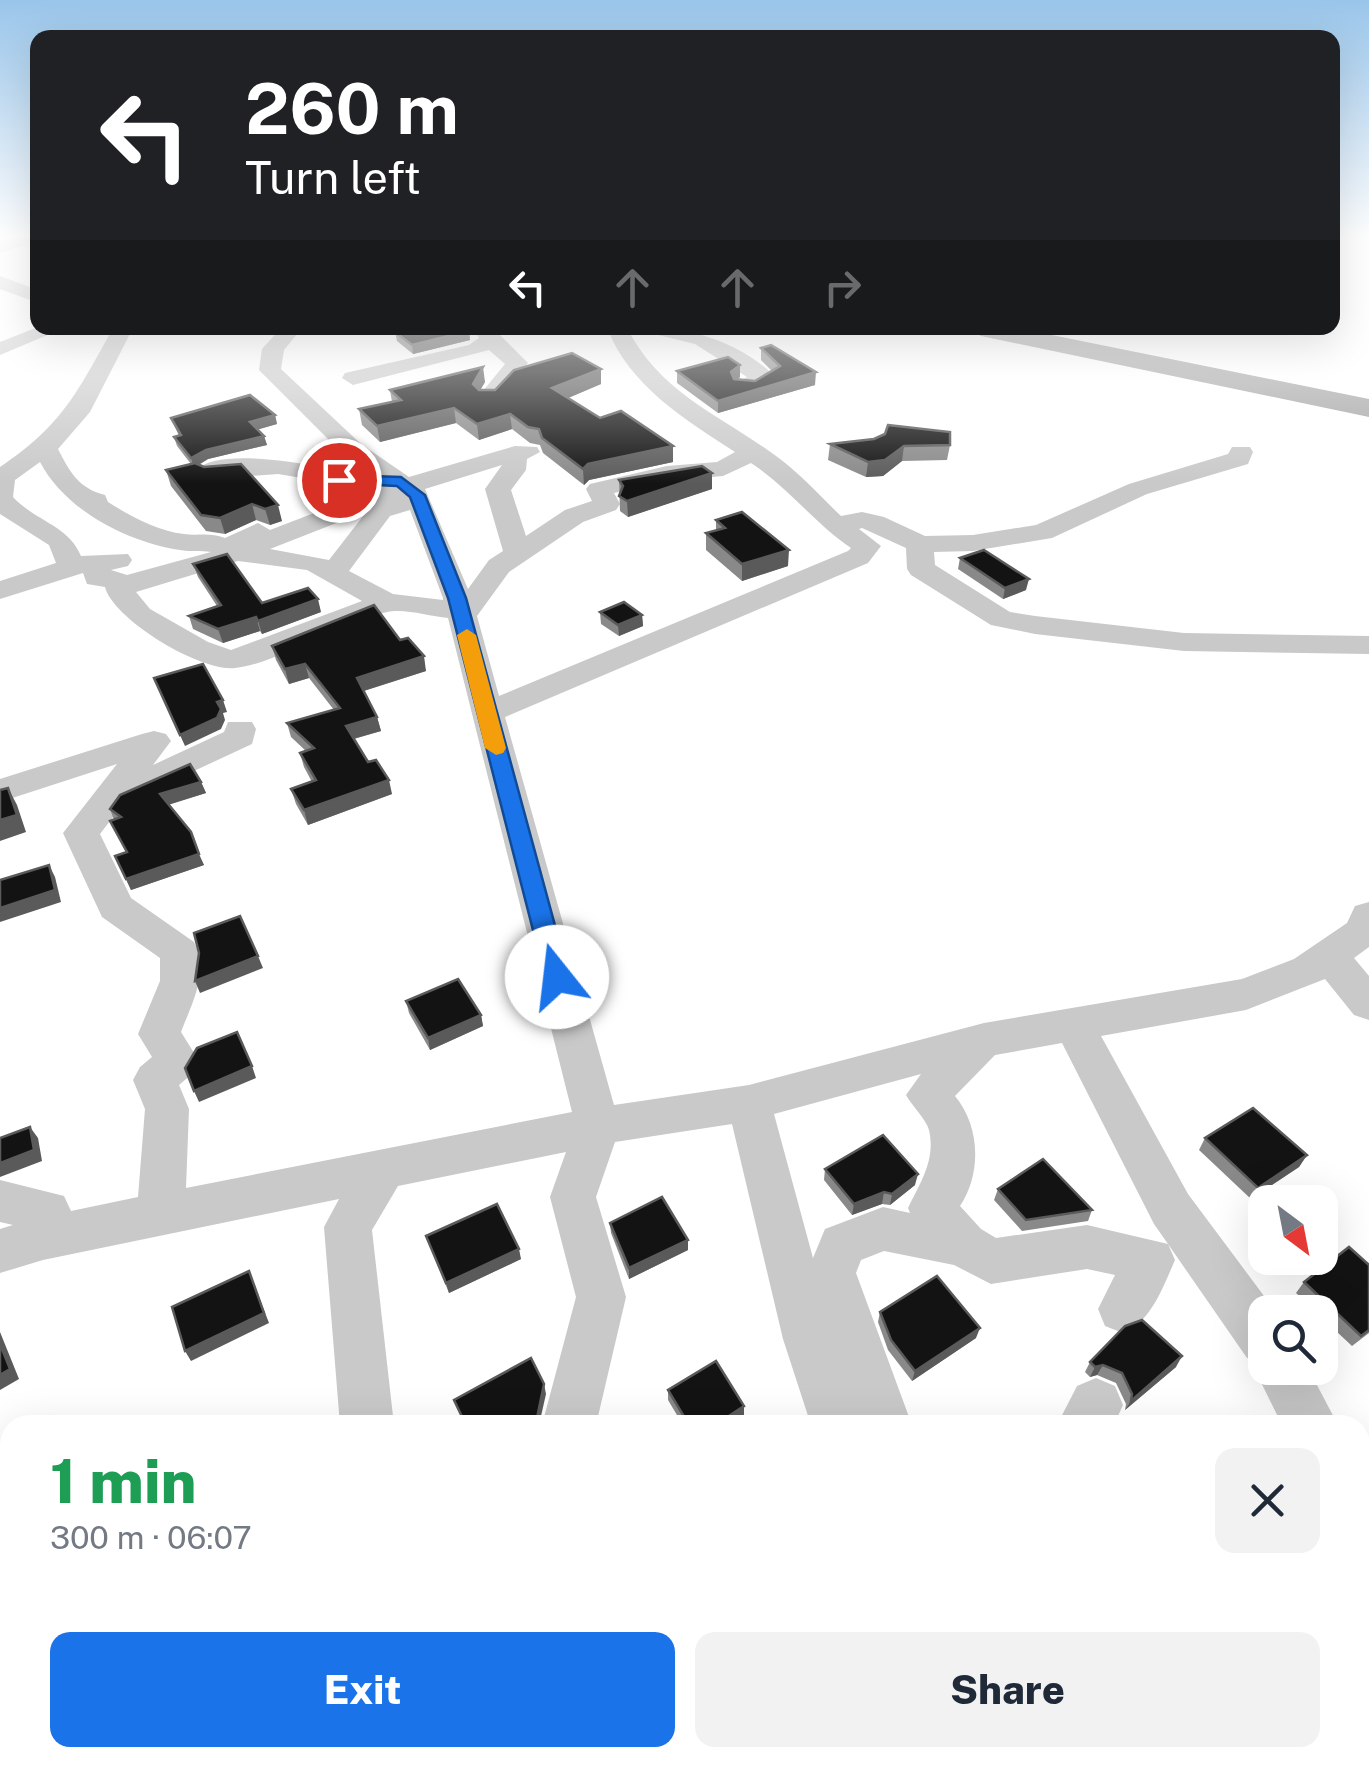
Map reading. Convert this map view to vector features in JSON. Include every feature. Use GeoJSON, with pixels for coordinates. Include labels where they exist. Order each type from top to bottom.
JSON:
{"type":"FeatureCollection","features":[{"type":"Feature","properties":{"kind":"main road"},"geometry":{"type":"LineString","coordinates":[[1015,335],[1369,408]]}},
{"type":"Feature","properties":{"kind":"main road"},"geometry":{"type":"LineString","coordinates":[[1051,335],[1369,400]]}},
{"type":"Feature","properties":{"kind":"street"},"geometry":{"type":"LineString","coordinates":[[0,349],[36,335]]}},
{"type":"Feature","properties":{"kind":"street"},"geometry":{"type":"LineString","coordinates":[[98,563],[15,515],[0,498],[4,491],[2,477],[45,448],[78,412],[120,335]]}},
{"type":"Feature","properties":{"kind":"street"},"geometry":{"type":"LineString","coordinates":[[285,335],[272,348],[270,370],[352,449],[418,495],[461,614],[598,1126],[573,1197],[601,1297],[572,1415]]}},
{"type":"Feature","properties":{"kind":"street"},"geometry":{"type":"LineString","coordinates":[[354,378],[476,350],[486,335]]}},
{"type":"Feature","properties":{"kind":"street"},"geometry":{"type":"LineString","coordinates":[[488,335],[518,363],[489,397]]}},
{"type":"Feature","properties":{"kind":"street"},"geometry":{"type":"LineString","coordinates":[[486,713],[858,558],[867,546],[836,525],[780,470],[652,381],[631,358],[620,335]]}},
{"type":"Feature","properties":{"kind":"street"},"geometry":{"type":"LineString","coordinates":[[682,335],[702,340],[765,378],[745,384]]}},
{"type":"Feature","properties":{"kind":"street"},"geometry":{"type":"LineString","coordinates":[[45,448],[60,480],[134,528],[196,546],[208,541],[230,552],[314,563],[386,602],[461,614]]}},
{"type":"Feature","properties":{"kind":"street"},"geometry":{"type":"LineString","coordinates":[[119,590],[132,582],[230,552],[404,484],[524,452],[498,490],[518,554]]}},
{"type":"Feature","properties":{"kind":"street"},"geometry":{"type":"LineString","coordinates":[[461,614],[499,566],[574,516],[607,504],[599,489],[682,471],[702,474],[738,464],[750,452]]}},
{"type":"Feature","properties":{"kind":"street"},"geometry":{"type":"LineString","coordinates":[[836,525],[862,520],[884,525],[920,544],[973,543],[1042,532],[1138,489],[1239,459],[1240,452]]}},
{"type":"Feature","properties":{"kind":"street"},"geometry":{"type":"LineString","coordinates":[[208,471],[254,464],[339,480],[404,484]]}},
{"type":"Feature","properties":{"kind":"street"},"geometry":{"type":"LineString","coordinates":[[333,573],[381,510],[400,505],[405,509],[402,518],[427,520]]}},
{"type":"Feature","properties":{"kind":"street"},"geometry":{"type":"LineString","coordinates":[[230,552],[258,531]]}},
{"type":"Feature","properties":{"kind":"street"},"geometry":{"type":"LineString","coordinates":[[920,544],[921,569],[1001,618],[1184,642],[1369,644]]}},
{"type":"Feature","properties":{"kind":"street"},"geometry":{"type":"LineString","coordinates":[[98,563],[97,578],[116,579],[128,605],[140,615],[196,648],[232,660],[386,602]]}},
{"type":"Feature","properties":{"kind":"street"},"geometry":{"type":"LineString","coordinates":[[0,590],[98,563]]}},
{"type":"Feature","properties":{"kind":"street"},"geometry":{"type":"LineString","coordinates":[[108,801],[240,737],[240,730]]}},
{"type":"Feature","properties":{"kind":"street"},"geometry":{"type":"LineString","coordinates":[[0,791],[154,741],[81,833],[109,898],[180,952],[180,981],[158,1034],[178,1061],[155,1080],[167,1110],[161,1214]]}},
{"type":"Feature","properties":{"kind":"street"},"geometry":{"type":"LineString","coordinates":[[21,1245],[598,1126],[749,1103],[984,1040],[1246,994],[1308,970],[1362,932],[1369,916]]}},
{"type":"Feature","properties":{"kind":"street"},"geometry":{"type":"LineString","coordinates":[[1328,955],[1365,996]]}},
{"type":"Feature","properties":{"kind":"street"},"geometry":{"type":"LineString","coordinates":[[1073,1024],[1172,1209],[1248,1316]]}},
{"type":"Feature","properties":{"kind":"street"},"geometry":{"type":"LineString","coordinates":[[964,1245],[932,1208],[951,1181],[951,1123],[928,1095],[984,1040]]}},
{"type":"Feature","properties":{"kind":"street"},"geometry":{"type":"LineString","coordinates":[[749,1103],[809,1339],[835,1415]]}},
{"type":"Feature","properties":{"kind":"street"},"geometry":{"type":"LineString","coordinates":[[366,1415],[348,1227],[383,1170]]}},
{"type":"Feature","properties":{"kind":"street"},"geometry":{"type":"LineString","coordinates":[[0,1201],[47,1211],[21,1245]]}},
{"type":"Feature","properties":{"kind":"street"},"geometry":{"type":"LineString","coordinates":[[881,1415],[831,1272],[842,1245],[883,1229],[964,1245],[992,1261],[1087,1247],[1151,1260],[1122,1309]]}},
{"type":"Feature","properties":{"kind":"street"},"geometry":{"type":"LineString","coordinates":[[1290,1385],[1306,1415]]}},
{"type":"Feature","properties":{"kind":"building"},"geometry":{"type":"Polygon","coordinates":[[[399,335],[453,335],[412,345],[399,335]]]}},
{"type":"Feature","properties":{"kind":"building"},"geometry":{"type":"Polygon","coordinates":[[[771,345],[816,372],[718,401],[677,371],[728,357],[740,365],[731,372],[734,379],[755,381],[780,366],[761,348],[771,345]]]}},
{"type":"Feature","properties":{"kind":"building"},"geometry":{"type":"Polygon","coordinates":[[[572,353],[601,369],[552,388],[600,418],[621,411],[673,446],[588,464],[583,469],[542,438],[539,429],[528,427],[510,414],[477,424],[454,408],[377,426],[359,409],[401,400],[390,390],[483,367],[473,384],[479,390],[495,390],[514,370],[572,353]]]}},
{"type":"Feature","properties":{"kind":"building"},"geometry":{"type":"Polygon","coordinates":[[[250,395],[275,415],[250,422],[264,436],[206,450],[191,458],[174,437],[181,435],[171,418],[250,395]]]}},
{"type":"Feature","properties":{"kind":"building"},"geometry":{"type":"Polygon","coordinates":[[[888,425],[950,432],[950,445],[904,446],[885,460],[868,462],[830,444],[874,439],[885,434],[888,425]]]}},
{"type":"Feature","properties":{"kind":"building"},"geometry":{"type":"Polygon","coordinates":[[[195,463],[204,467],[241,464],[278,505],[265,509],[252,504],[220,518],[201,515],[166,470],[195,463]]]}},
{"type":"Feature","properties":{"kind":"building"},"geometry":{"type":"Polygon","coordinates":[[[702,466],[712,473],[627,501],[619,496],[623,486],[619,480],[702,466]]]}},
{"type":"Feature","properties":{"kind":"building"},"geometry":{"type":"Polygon","coordinates":[[[742,512],[789,550],[742,564],[706,533],[725,528],[716,520],[742,512]]]}},
{"type":"Feature","properties":{"kind":"building"},"geometry":{"type":"Polygon","coordinates":[[[984,550],[1029,579],[1005,588],[960,558],[984,550]]]}},
{"type":"Feature","properties":{"kind":"building"},"geometry":{"type":"Polygon","coordinates":[[[227,554],[262,603],[308,588],[318,599],[258,621],[256,617],[218,629],[189,616],[221,605],[193,564],[227,554]]]}},
{"type":"Feature","properties":{"kind":"building"},"geometry":{"type":"Polygon","coordinates":[[[624,602],[642,615],[618,625],[600,612],[624,602]]]}},
{"type":"Feature","properties":{"kind":"building"},"geometry":{"type":"Polygon","coordinates":[[[374,605],[400,640],[408,638],[424,656],[357,678],[377,717],[346,726],[368,762],[376,760],[389,780],[304,810],[291,789],[316,780],[300,753],[314,748],[287,723],[340,708],[305,664],[285,669],[272,646],[374,605]]]}},
{"type":"Feature","properties":{"kind":"building"},"geometry":{"type":"Polygon","coordinates":[[[203,664],[223,700],[217,702],[221,709],[217,718],[180,735],[154,678],[203,664]]]}},
{"type":"Feature","properties":{"kind":"building"},"geometry":{"type":"Polygon","coordinates":[[[190,764],[201,782],[160,794],[191,832],[199,854],[126,879],[115,856],[127,852],[110,821],[121,817],[110,809],[120,795],[190,764]]]}},
{"type":"Feature","properties":{"kind":"building"},"geometry":{"type":"Polygon","coordinates":[[[8,788],[17,815],[0,820],[0,790],[8,788]]]}},
{"type":"Feature","properties":{"kind":"building"},"geometry":{"type":"Polygon","coordinates":[[[49,865],[55,890],[0,908],[0,880],[49,865]]]}},
{"type":"Feature","properties":{"kind":"building"},"geometry":{"type":"Polygon","coordinates":[[[240,916],[258,956],[195,981],[199,953],[194,933],[240,916]]]}},
{"type":"Feature","properties":{"kind":"building"},"geometry":{"type":"Polygon","coordinates":[[[458,979],[481,1015],[428,1038],[406,1001],[458,979]]]}},
{"type":"Feature","properties":{"kind":"building"},"geometry":{"type":"Polygon","coordinates":[[[237,1032],[252,1066],[194,1091],[185,1068],[197,1048],[237,1032]]]}},
{"type":"Feature","properties":{"kind":"building"},"geometry":{"type":"Polygon","coordinates":[[[1253,1108],[1307,1155],[1262,1185],[1255,1185],[1205,1138],[1253,1108]]]}},
{"type":"Feature","properties":{"kind":"building"},"geometry":{"type":"Polygon","coordinates":[[[30,1127],[34,1150],[0,1163],[0,1138],[30,1127]]]}},
{"type":"Feature","properties":{"kind":"building"},"geometry":{"type":"Polygon","coordinates":[[[883,1135],[918,1174],[892,1194],[884,1192],[854,1204],[825,1169],[883,1135]]]}},
{"type":"Feature","properties":{"kind":"building"},"geometry":{"type":"Polygon","coordinates":[[[1043,1159],[1092,1210],[1026,1220],[998,1189],[1043,1159]]]}},
{"type":"Feature","properties":{"kind":"building"},"geometry":{"type":"Polygon","coordinates":[[[662,1197],[688,1240],[629,1268],[610,1223],[662,1197]]]}},
{"type":"Feature","properties":{"kind":"building"},"geometry":{"type":"Polygon","coordinates":[[[497,1204],[519,1249],[446,1283],[426,1236],[497,1204]]]}},
{"type":"Feature","properties":{"kind":"building"},"geometry":{"type":"Polygon","coordinates":[[[1349,1247],[1369,1265],[1369,1330],[1361,1336],[1338,1314],[1338,1295],[1318,1295],[1304,1282],[1313,1275],[1338,1275],[1338,1256],[1349,1247]]]}},
{"type":"Feature","properties":{"kind":"building"},"geometry":{"type":"Polygon","coordinates":[[[249,1271],[264,1313],[185,1351],[172,1307],[249,1271]]]}},
{"type":"Feature","properties":{"kind":"building"},"geometry":{"type":"Polygon","coordinates":[[[937,1276],[980,1328],[915,1371],[891,1340],[880,1312],[937,1276]]]}},
{"type":"Feature","properties":{"kind":"building"},"geometry":{"type":"Polygon","coordinates":[[[1142,1320],[1182,1356],[1131,1401],[1132,1394],[1122,1373],[1103,1365],[1095,1367],[1090,1362],[1125,1326],[1142,1320]]]}},
{"type":"Feature","properties":{"kind":"building"},"geometry":{"type":"Polygon","coordinates":[[[0,1344],[10,1369],[0,1375],[0,1344]]]}},
{"type":"Feature","properties":{"kind":"building"},"geometry":{"type":"Polygon","coordinates":[[[531,1358],[544,1384],[538,1415],[461,1415],[454,1400],[531,1358]]]}},
{"type":"Feature","properties":{"kind":"building"},"geometry":{"type":"Polygon","coordinates":[[[716,1361],[744,1406],[730,1415],[683,1415],[668,1390],[716,1361]]]}},
{"type":"Feature","properties":{"kind":"slow traffic"},"geometry":{"type":"LineString","coordinates":[[467,635],[496,748]]}},
{"type":"Feature","properties":{"kind":"route"},"geometry":{"type":"LineString","coordinates":[[339,480],[401,482],[418,495],[457,598],[557,977]]}}]}
